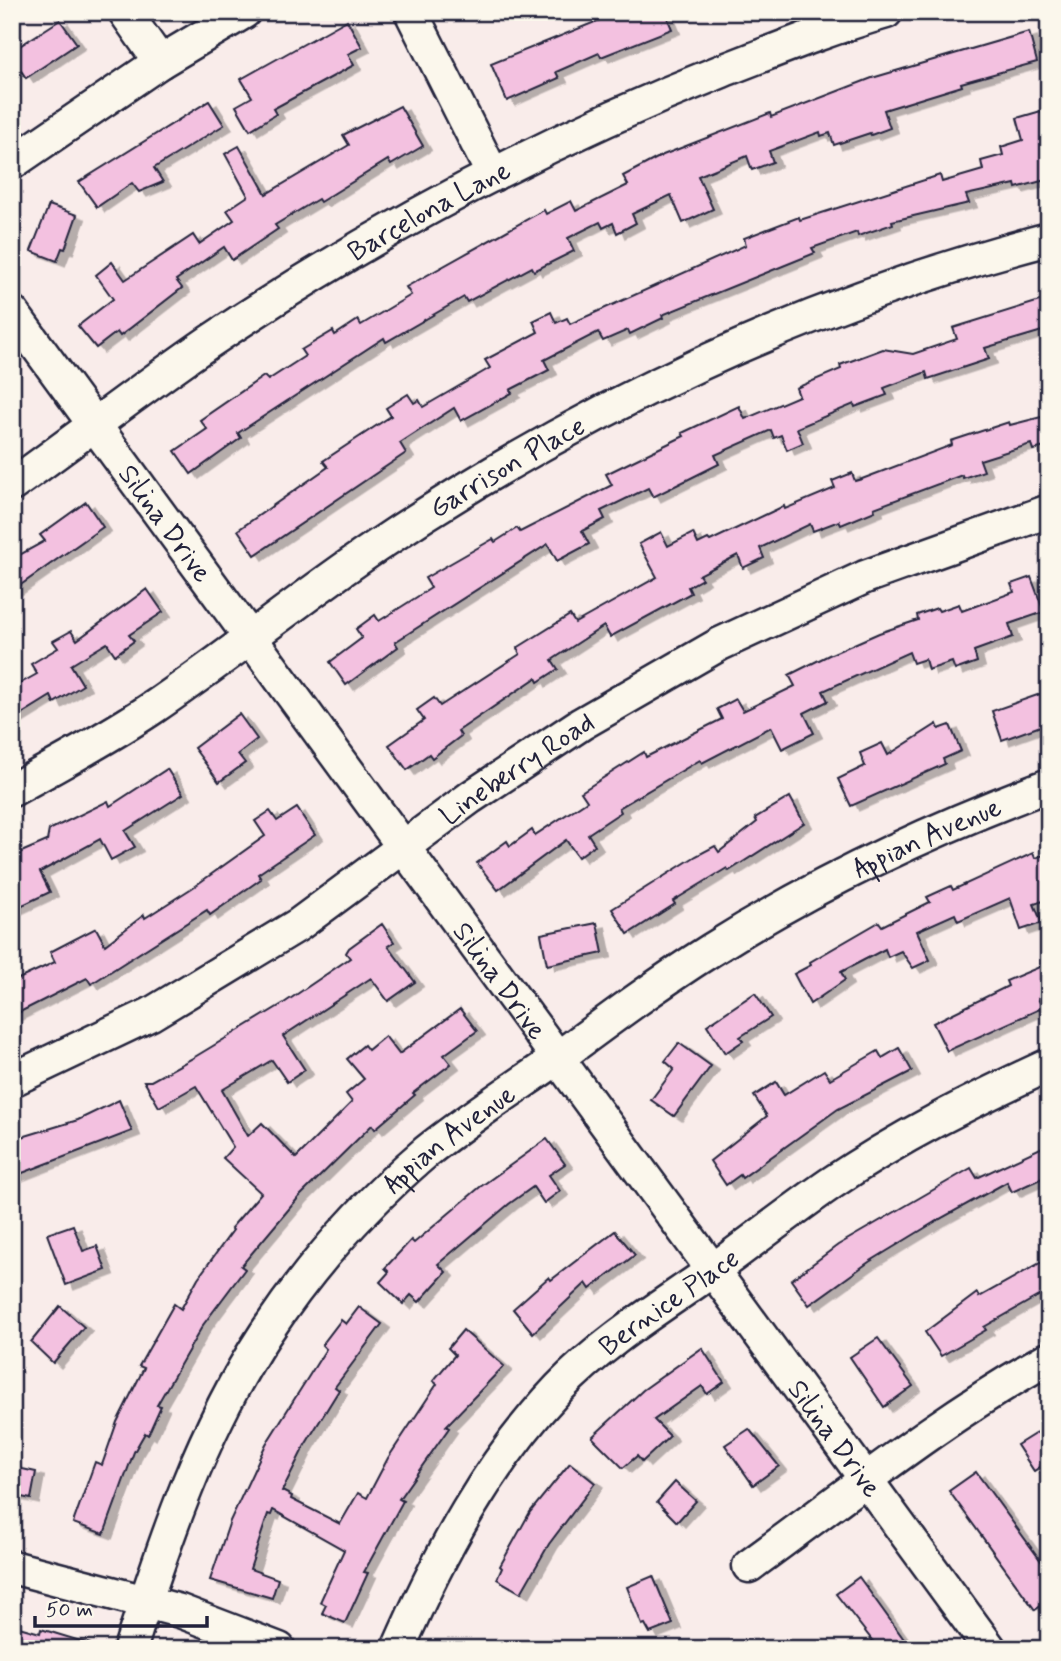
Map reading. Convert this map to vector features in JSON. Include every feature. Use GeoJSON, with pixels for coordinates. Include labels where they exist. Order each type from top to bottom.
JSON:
{"type":"FeatureCollection","features":[{"type":"Feature","properties":{"kind":"street"},"geometry":{"type":"LineString","coordinates":[[125,12],[160,62]]}},
{"type":"Feature","properties":{"kind":"street"},"geometry":{"type":"LineString","coordinates":[[12,163],[160,62],[244,12]]}},
{"type":"Feature","properties":{"kind":"street"},"geometry":{"type":"LineString","coordinates":[[411,12],[493,175]]}},
{"type":"Feature","properties":{"kind":"street","name":"Barcelona Lane"},"geometry":{"type":"LineString","coordinates":[[12,485],[208,343],[338,260],[493,175],[654,98],[809,37],[886,12]]}},
{"type":"Feature","properties":{"kind":"street","name":"Garrison Place"},"geometry":{"type":"LineString","coordinates":[[12,790],[151,709],[378,545],[489,475],[656,383],[894,284],[966,260],[1049,239]]}},
{"type":"Feature","properties":{"kind":"street","name":"Silina Drive"},"geometry":{"type":"LineString","coordinates":[[12,312],[990,1649]]}},
{"type":"Feature","properties":{"kind":"street","name":"Lineberry Road"},"geometry":{"type":"LineString","coordinates":[[12,1080],[151,1014],[298,925],[402,846],[581,724],[720,643],[865,577],[1049,511]]}},
{"type":"Feature","properties":{"kind":"street","name":"Appian Avenue"},"geometry":{"type":"LineString","coordinates":[[131,1649],[145,1602],[206,1438],[265,1334],[309,1275],[355,1221],[427,1152],[712,949],[821,886],[981,811],[1049,785]]}},
{"type":"Feature","properties":{"kind":"street","name":"Bernice Place"},"geometry":{"type":"LineString","coordinates":[[398,1649],[432,1572],[454,1531],[496,1466],[559,1388],[613,1341],[830,1184],[902,1139],[977,1098],[1049,1065]]}},
{"type":"Feature","properties":{"kind":"street"},"geometry":{"type":"LineString","coordinates":[[750,1566],[1001,1385],[1049,1358]]}},
{"type":"Feature","properties":{"kind":"street"},"geometry":{"type":"LineString","coordinates":[[12,1567],[180,1611],[279,1649]]}},
{"type":"Feature","properties":{"kind":"building"},"geometry":{"type":"Polygon","coordinates":[[[602,12],[665,12],[672,29],[601,57],[599,53],[556,72],[559,78],[507,101],[491,64],[605,18],[602,12]]]}},
{"type":"Feature","properties":{"kind":"building"},"geometry":{"type":"Polygon","coordinates":[[[60,20],[77,44],[26,78],[12,57],[12,51],[60,20]]]}},
{"type":"Feature","properties":{"kind":"building"},"geometry":{"type":"Polygon","coordinates":[[[347,20],[362,47],[348,54],[354,65],[273,109],[276,114],[250,130],[236,106],[252,97],[241,79],[347,20]]]}},
{"type":"Feature","properties":{"kind":"building"},"geometry":{"type":"Polygon","coordinates":[[[1029,32],[1037,62],[961,83],[962,86],[884,110],[890,128],[871,135],[870,133],[834,145],[830,133],[821,136],[820,132],[769,151],[773,162],[752,170],[747,156],[698,176],[713,209],[683,223],[671,195],[632,214],[636,223],[617,233],[613,223],[603,228],[600,222],[568,238],[574,251],[534,271],[532,267],[467,302],[464,297],[386,342],[384,338],[238,433],[241,438],[191,474],[175,451],[207,429],[200,420],[264,376],[268,380],[305,356],[301,350],[333,331],[335,335],[358,320],[361,325],[411,295],[406,287],[544,210],[546,214],[571,201],[576,211],[628,185],[623,176],[663,155],[770,113],[771,117],[872,78],[1029,32]]]}},
{"type":"Feature","properties":{"kind":"building"},"geometry":{"type":"Polygon","coordinates":[[[209,101],[224,125],[154,168],[163,182],[139,192],[132,183],[97,207],[79,182],[209,101]]]}},
{"type":"Feature","properties":{"kind":"building"},"geometry":{"type":"Polygon","coordinates":[[[400,106],[423,146],[391,165],[388,160],[320,202],[318,199],[275,225],[278,229],[232,260],[224,247],[176,280],[182,288],[120,336],[117,332],[96,348],[78,326],[113,299],[96,275],[112,262],[125,280],[193,235],[199,244],[234,220],[227,210],[248,196],[225,154],[239,146],[266,194],[349,145],[343,135],[400,106]]]}},
{"type":"Feature","properties":{"kind":"building"},"geometry":{"type":"Polygon","coordinates":[[[1041,111],[1047,135],[1042,137],[1049,179],[1016,188],[1015,184],[966,195],[969,203],[892,221],[893,224],[858,236],[857,232],[812,248],[815,253],[662,315],[663,318],[630,334],[628,330],[603,341],[598,332],[544,360],[549,370],[510,390],[512,393],[461,421],[454,408],[400,443],[406,453],[255,555],[238,530],[328,467],[323,461],[391,416],[386,408],[408,394],[414,403],[419,400],[423,407],[490,368],[485,360],[538,332],[533,321],[551,312],[556,323],[567,318],[570,324],[746,245],[744,238],[799,217],[800,220],[940,175],[942,182],[983,170],[981,161],[1003,155],[1001,147],[1023,140],[1017,118],[1041,111]]]}},
{"type":"Feature","properties":{"kind":"building"},"geometry":{"type":"Polygon","coordinates":[[[49,205],[77,215],[65,249],[62,248],[57,261],[31,251],[49,205]]]}},
{"type":"Feature","properties":{"kind":"building"},"geometry":{"type":"Polygon","coordinates":[[[1049,298],[1049,329],[985,348],[989,359],[928,379],[926,372],[884,388],[887,395],[855,407],[854,404],[797,428],[803,443],[787,450],[781,435],[774,438],[771,430],[715,455],[719,464],[653,497],[648,488],[601,511],[605,519],[582,531],[589,544],[557,561],[548,544],[395,642],[398,647],[346,685],[330,662],[362,638],[356,629],[375,615],[379,621],[431,588],[425,578],[493,539],[495,542],[517,528],[520,532],[612,485],[606,474],[684,436],[682,433],[739,406],[745,419],[799,396],[796,388],[841,369],[840,365],[883,349],[913,354],[957,339],[953,328],[1049,298]]]}},
{"type":"Feature","properties":{"kind":"building"},"geometry":{"type":"Polygon","coordinates":[[[1049,415],[1049,446],[1033,450],[1031,444],[980,460],[984,471],[963,478],[962,475],[874,508],[875,511],[841,525],[839,521],[813,531],[810,524],[760,548],[764,558],[743,568],[738,555],[699,575],[702,579],[688,587],[691,593],[610,637],[604,626],[552,660],[558,669],[538,682],[536,678],[458,731],[461,736],[432,758],[429,754],[407,770],[389,745],[424,720],[417,710],[434,698],[440,706],[520,654],[517,648],[570,615],[575,623],[657,577],[639,544],[661,532],[668,546],[693,533],[698,544],[708,539],[710,541],[784,506],[785,509],[835,488],[832,481],[852,473],[855,481],[862,479],[952,445],[951,441],[1009,422],[1010,425],[1049,415]]]}},
{"type":"Feature","properties":{"kind":"building"},"geometry":{"type":"Polygon","coordinates":[[[86,502],[103,527],[12,591],[12,559],[45,541],[40,535],[86,502]]]}},
{"type":"Feature","properties":{"kind":"building"},"geometry":{"type":"Polygon","coordinates":[[[1031,577],[1044,612],[1009,624],[1013,637],[974,651],[977,662],[955,670],[952,662],[928,670],[925,659],[913,663],[909,652],[823,691],[828,701],[804,713],[814,733],[782,749],[771,727],[702,763],[700,760],[619,808],[621,812],[588,834],[595,845],[578,857],[566,840],[498,890],[477,863],[507,841],[510,846],[532,830],[535,835],[587,801],[581,792],[644,752],[646,757],[722,719],[717,709],[736,699],[743,711],[795,686],[789,675],[829,655],[879,633],[918,620],[917,615],[937,608],[939,611],[959,604],[962,611],[1014,592],[1011,584],[1031,577]]]}},
{"type":"Feature","properties":{"kind":"building"},"geometry":{"type":"Polygon","coordinates":[[[147,589],[163,612],[129,635],[134,641],[115,655],[107,643],[71,665],[83,685],[54,703],[51,696],[12,720],[12,688],[37,674],[31,664],[58,648],[53,641],[71,631],[77,640],[147,589]]]}},
{"type":"Feature","properties":{"kind":"building"},"geometry":{"type":"Polygon","coordinates":[[[1049,691],[1049,723],[1002,740],[992,711],[1049,691]]]}},
{"type":"Feature","properties":{"kind":"building"},"geometry":{"type":"Polygon","coordinates":[[[239,714],[257,739],[238,754],[245,763],[219,782],[194,748],[239,714]]]}},
{"type":"Feature","properties":{"kind":"building"},"geometry":{"type":"Polygon","coordinates":[[[937,724],[939,729],[950,725],[961,751],[943,759],[945,764],[851,806],[838,779],[865,766],[860,753],[882,743],[888,755],[937,724]]]}},
{"type":"Feature","properties":{"kind":"building"},"geometry":{"type":"Polygon","coordinates":[[[167,769],[183,794],[125,831],[135,847],[111,860],[100,839],[40,872],[50,892],[12,910],[12,856],[47,841],[49,830],[108,801],[110,806],[167,769]]]}},
{"type":"Feature","properties":{"kind":"building"},"geometry":{"type":"Polygon","coordinates":[[[790,797],[804,823],[729,871],[727,868],[673,901],[675,904],[628,934],[612,909],[696,856],[715,846],[719,852],[757,822],[755,818],[790,797]]]}},
{"type":"Feature","properties":{"kind":"building"},"geometry":{"type":"Polygon","coordinates":[[[297,808],[315,835],[258,874],[261,879],[210,915],[207,910],[91,984],[87,978],[12,1016],[12,982],[55,962],[50,952],[96,928],[105,945],[144,915],[145,918],[192,888],[265,836],[255,821],[270,811],[277,821],[297,808]]]}},
{"type":"Feature","properties":{"kind":"building"},"geometry":{"type":"Polygon","coordinates":[[[1033,853],[1035,858],[1049,853],[1049,899],[1034,904],[1042,923],[1021,930],[1010,898],[958,921],[955,914],[917,931],[930,960],[913,968],[901,951],[888,957],[885,949],[841,972],[845,980],[810,1004],[794,974],[811,965],[810,962],[879,922],[882,926],[930,902],[927,897],[951,886],[953,890],[1033,853]]]}},
{"type":"Feature","properties":{"kind":"building"},"geometry":{"type":"Polygon","coordinates":[[[597,923],[603,953],[547,965],[541,934],[597,923]]]}},
{"type":"Feature","properties":{"kind":"building"},"geometry":{"type":"Polygon","coordinates":[[[382,924],[394,942],[388,946],[415,982],[388,1001],[371,978],[283,1036],[305,1070],[287,1082],[272,1060],[222,1090],[248,1136],[262,1123],[296,1158],[352,1102],[346,1094],[364,1079],[347,1059],[364,1045],[368,1050],[385,1036],[399,1054],[460,1009],[477,1031],[444,1055],[451,1064],[413,1093],[415,1095],[375,1129],[372,1125],[299,1197],[241,1266],[245,1269],[203,1325],[157,1405],[161,1406],[148,1435],[145,1433],[134,1452],[104,1534],[73,1523],[95,1462],[102,1465],[117,1422],[144,1368],[139,1366],[174,1304],[181,1309],[198,1278],[233,1230],[231,1228],[261,1193],[223,1158],[233,1147],[196,1086],[159,1107],[144,1081],[151,1081],[193,1058],[284,1003],[350,958],[346,953],[349,948],[382,924]]]}},
{"type":"Feature","properties":{"kind":"building"},"geometry":{"type":"Polygon","coordinates":[[[1049,963],[1049,993],[1038,998],[1042,1008],[947,1051],[933,1023],[1008,986],[1006,981],[1049,963]]]}},
{"type":"Feature","properties":{"kind":"building"},"geometry":{"type":"Polygon","coordinates":[[[755,993],[771,1017],[740,1037],[743,1041],[725,1053],[707,1025],[755,993]]]}},
{"type":"Feature","properties":{"kind":"building"},"geometry":{"type":"Polygon","coordinates":[[[679,1043],[711,1066],[674,1116],[651,1100],[674,1069],[665,1061],[679,1043]]]}},
{"type":"Feature","properties":{"kind":"building"},"geometry":{"type":"Polygon","coordinates":[[[899,1048],[912,1071],[838,1109],[742,1178],[740,1175],[726,1185],[710,1161],[767,1116],[754,1096],[776,1082],[784,1095],[824,1070],[830,1079],[878,1051],[882,1058],[899,1048]]]}},
{"type":"Feature","properties":{"kind":"building"},"geometry":{"type":"Polygon","coordinates":[[[119,1100],[132,1131],[12,1177],[12,1140],[78,1120],[119,1100]]]}},
{"type":"Feature","properties":{"kind":"building"},"geometry":{"type":"Polygon","coordinates":[[[547,1139],[565,1164],[549,1175],[560,1191],[544,1203],[533,1187],[509,1204],[438,1264],[446,1272],[419,1302],[411,1295],[403,1304],[380,1282],[389,1272],[385,1268],[411,1240],[414,1243],[480,1187],[547,1139]]]}},
{"type":"Feature","properties":{"kind":"building"},"geometry":{"type":"Polygon","coordinates":[[[1049,1144],[1049,1175],[1012,1192],[1007,1182],[869,1262],[809,1305],[791,1280],[838,1245],[971,1168],[977,1178],[1049,1144]]]}},
{"type":"Feature","properties":{"kind":"building"},"geometry":{"type":"Polygon","coordinates":[[[73,1225],[83,1251],[97,1246],[106,1270],[66,1285],[47,1234],[73,1225]]]}},
{"type":"Feature","properties":{"kind":"building"},"geometry":{"type":"Polygon","coordinates":[[[615,1231],[635,1255],[590,1289],[586,1283],[533,1333],[513,1309],[549,1277],[551,1280],[615,1231]]]}},
{"type":"Feature","properties":{"kind":"building"},"geometry":{"type":"Polygon","coordinates":[[[1049,1258],[1049,1290],[984,1327],[986,1330],[941,1356],[925,1332],[977,1293],[979,1297],[1049,1258]]]}},
{"type":"Feature","properties":{"kind":"building"},"geometry":{"type":"Polygon","coordinates":[[[60,1306],[84,1327],[53,1363],[31,1342],[60,1306]]]}},
{"type":"Feature","properties":{"kind":"building"},"geometry":{"type":"Polygon","coordinates":[[[359,1307],[382,1324],[335,1387],[339,1390],[305,1445],[282,1491],[292,1496],[291,1499],[340,1524],[358,1493],[367,1498],[388,1458],[437,1384],[433,1381],[455,1355],[448,1348],[463,1330],[504,1366],[446,1426],[449,1428],[399,1499],[403,1501],[364,1572],[368,1573],[345,1623],[322,1613],[326,1605],[320,1602],[344,1550],[273,1510],[271,1515],[268,1514],[250,1569],[278,1579],[272,1598],[210,1580],[230,1521],[266,1444],[326,1349],[322,1345],[341,1320],[346,1324],[359,1307]]]}},
{"type":"Feature","properties":{"kind":"building"},"geometry":{"type":"Polygon","coordinates":[[[878,1338],[913,1386],[884,1407],[850,1357],[878,1338]]]}},
{"type":"Feature","properties":{"kind":"building"},"geometry":{"type":"Polygon","coordinates":[[[702,1348],[724,1382],[707,1394],[702,1386],[654,1420],[670,1436],[642,1462],[637,1456],[623,1468],[592,1437],[643,1390],[702,1348]]]}},
{"type":"Feature","properties":{"kind":"building"},"geometry":{"type":"Polygon","coordinates":[[[1049,1425],[1049,1461],[1034,1471],[1017,1445],[1049,1425]]]}},
{"type":"Feature","properties":{"kind":"building"},"geometry":{"type":"Polygon","coordinates":[[[749,1429],[779,1466],[753,1485],[725,1445],[749,1429]]]}},
{"type":"Feature","properties":{"kind":"building"},"geometry":{"type":"Polygon","coordinates":[[[570,1463],[595,1483],[549,1544],[521,1593],[497,1579],[502,1568],[500,1566],[530,1512],[570,1463]]]}},
{"type":"Feature","properties":{"kind":"building"},"geometry":{"type":"Polygon","coordinates":[[[18,1468],[36,1472],[31,1499],[12,1495],[12,1473],[17,1474],[18,1468]]]}},
{"type":"Feature","properties":{"kind":"building"},"geometry":{"type":"Polygon","coordinates":[[[976,1472],[1049,1572],[1049,1600],[1035,1610],[949,1491],[976,1472]]]}},
{"type":"Feature","properties":{"kind":"building"},"geometry":{"type":"Polygon","coordinates":[[[675,1482],[696,1501],[677,1522],[657,1502],[675,1482]]]}},
{"type":"Feature","properties":{"kind":"building"},"geometry":{"type":"Polygon","coordinates":[[[653,1576],[673,1624],[650,1633],[645,1624],[642,1625],[627,1587],[653,1576]]]}},
{"type":"Feature","properties":{"kind":"building"},"geometry":{"type":"Polygon","coordinates":[[[859,1577],[911,1649],[879,1649],[836,1594],[859,1577]]]}},
{"type":"Feature","properties":{"kind":"building"},"geometry":{"type":"Polygon","coordinates":[[[19,1627],[40,1633],[41,1629],[90,1644],[89,1649],[13,1649],[19,1627]]]}}]}
